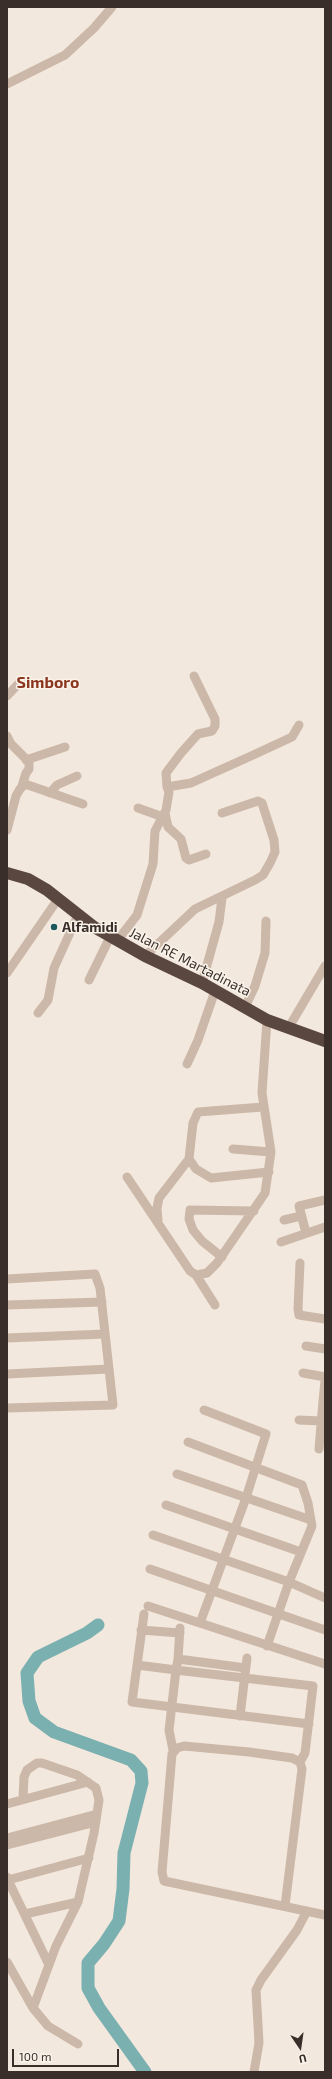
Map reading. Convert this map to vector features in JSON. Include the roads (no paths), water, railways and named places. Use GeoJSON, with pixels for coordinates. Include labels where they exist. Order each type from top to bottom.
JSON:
{"type":"FeatureCollection","features":[{"type":"Feature","properties":{"kind":"highway","name":"Jalan RE Martadinata"},"geometry":{"type":"LineString","coordinates":[[7,873],[28,879],[113,939],[145,956],[202,983],[267,1020],[325,1041]]}},
{"type":"Feature","properties":{"kind":"street"},"geometry":{"type":"LineString","coordinates":[[7,84],[65,55],[94,28],[112,7]]}},
{"type":"Feature","properties":{"kind":"street"},"geometry":{"type":"LineString","coordinates":[[90,980],[113,939],[137,915],[154,864],[155,832],[164,814],[169,792],[166,773],[198,734],[212,731],[215,726],[215,719],[194,676]]}},
{"type":"Feature","properties":{"kind":"street"},"geometry":{"type":"LineString","coordinates":[[7,696],[21,681]]}},
{"type":"Feature","properties":{"kind":"street"},"geometry":{"type":"LineString","coordinates":[[167,787],[191,783],[292,737],[299,725]]}},
{"type":"Feature","properties":{"kind":"street"},"geometry":{"type":"LineString","coordinates":[[7,736],[11,744],[30,766],[22,786],[16,796],[7,830]]}},
{"type":"Feature","properties":{"kind":"street"},"geometry":{"type":"LineString","coordinates":[[26,760],[65,747]]}},
{"type":"Feature","properties":{"kind":"street"},"geometry":{"type":"LineString","coordinates":[[50,793],[57,785],[77,776]]}},
{"type":"Feature","properties":{"kind":"street"},"geometry":{"type":"LineString","coordinates":[[22,786],[25,784],[83,804]]}},
{"type":"Feature","properties":{"kind":"street"},"geometry":{"type":"LineString","coordinates":[[145,956],[195,909],[204,903],[222,898],[263,875],[270,863],[274,852],[273,834],[262,803],[258,801],[222,813]]}},
{"type":"Feature","properties":{"kind":"street"},"geometry":{"type":"LineString","coordinates":[[138,808],[164,814]]}},
{"type":"Feature","properties":{"kind":"street"},"geometry":{"type":"LineString","coordinates":[[164,814],[168,827],[181,839],[186,858],[189,860],[206,854]]}},
{"type":"Feature","properties":{"kind":"street"},"geometry":{"type":"LineString","coordinates":[[202,983],[219,922],[222,898]]}},
{"type":"Feature","properties":{"kind":"street"},"geometry":{"type":"LineString","coordinates":[[7,973],[58,899]]}},
{"type":"Feature","properties":{"kind":"street"},"geometry":{"type":"LineString","coordinates":[[38,1013],[48,1000],[54,968],[78,915]]}},
{"type":"Feature","properties":{"kind":"street"},"geometry":{"type":"LineString","coordinates":[[246,1007],[255,986],[265,953],[266,921]]}},
{"type":"Feature","properties":{"kind":"street"},"geometry":{"type":"LineString","coordinates":[[288,1027],[325,966]]}},
{"type":"Feature","properties":{"kind":"street"},"geometry":{"type":"LineString","coordinates":[[187,1064],[198,1040],[215,991]]}},
{"type":"Feature","properties":{"kind":"street"},"geometry":{"type":"LineString","coordinates":[[196,1275],[207,1273],[222,1257],[266,1193],[271,1152],[263,1107],[262,1067],[267,1020]]}},
{"type":"Feature","properties":{"kind":"street"},"geometry":{"type":"LineString","coordinates":[[158,1224],[157,1208],[159,1198],[189,1159],[193,1123],[198,1112],[263,1107]]}},
{"type":"Feature","properties":{"kind":"street"},"geometry":{"type":"LineString","coordinates":[[233,1149],[271,1152]]}},
{"type":"Feature","properties":{"kind":"street"},"geometry":{"type":"LineString","coordinates":[[189,1159],[196,1168],[211,1178],[269,1172]]}},
{"type":"Feature","properties":{"kind":"street"},"geometry":{"type":"LineString","coordinates":[[127,1177],[190,1271],[196,1275],[215,1305]]}},
{"type":"Feature","properties":{"kind":"street"},"geometry":{"type":"LineString","coordinates":[[306,1233],[299,1206],[325,1200]]}},
{"type":"Feature","properties":{"kind":"street"},"geometry":{"type":"LineString","coordinates":[[222,1257],[202,1241],[193,1230],[189,1219],[190,1210],[254,1211]]}},
{"type":"Feature","properties":{"kind":"street"},"geometry":{"type":"LineString","coordinates":[[284,1220],[301,1216]]}},
{"type":"Feature","properties":{"kind":"street"},"geometry":{"type":"LineString","coordinates":[[281,1242],[325,1227]]}},
{"type":"Feature","properties":{"kind":"street"},"geometry":{"type":"LineString","coordinates":[[300,1263],[298,1309],[300,1315],[325,1319]]}},
{"type":"Feature","properties":{"kind":"street"},"geometry":{"type":"LineString","coordinates":[[7,1278],[95,1274],[100,1288],[102,1302],[113,1405],[7,1408]]}},
{"type":"Feature","properties":{"kind":"street"},"geometry":{"type":"LineString","coordinates":[[7,1305],[102,1302]]}},
{"type":"Feature","properties":{"kind":"street"},"geometry":{"type":"LineString","coordinates":[[7,1338],[105,1334]]}},
{"type":"Feature","properties":{"kind":"street"},"geometry":{"type":"LineString","coordinates":[[306,1346],[325,1350]]}},
{"type":"Feature","properties":{"kind":"street"},"geometry":{"type":"LineString","coordinates":[[7,1374],[109,1370]]}},
{"type":"Feature","properties":{"kind":"street"},"geometry":{"type":"LineString","coordinates":[[304,1373],[325,1377]]}},
{"type":"Feature","properties":{"kind":"street"},"geometry":{"type":"LineString","coordinates":[[320,1449],[325,1381]]}},
{"type":"Feature","properties":{"kind":"street"},"geometry":{"type":"LineString","coordinates":[[200,1622],[246,1498],[266,1434],[204,1410]]}},
{"type":"Feature","properties":{"kind":"street"},"geometry":{"type":"LineString","coordinates":[[299,1420],[321,1421]]}},
{"type":"Feature","properties":{"kind":"street"},"geometry":{"type":"LineString","coordinates":[[188,1442],[302,1485],[312,1526],[288,1582],[267,1646]]}},
{"type":"Feature","properties":{"kind":"street"},"geometry":{"type":"LineString","coordinates":[[177,1474],[311,1520]]}},
{"type":"Feature","properties":{"kind":"street"},"geometry":{"type":"LineString","coordinates":[[166,1505],[301,1552]]}},
{"type":"Feature","properties":{"kind":"street"},"geometry":{"type":"LineString","coordinates":[[153,1535],[288,1582],[325,1598]]}},
{"type":"Feature","properties":{"kind":"street"},"geometry":{"type":"LineString","coordinates":[[150,1569],[325,1630]]}},
{"type":"Feature","properties":{"kind":"street"},"geometry":{"type":"LineString","coordinates":[[309,1724],[132,1702],[146,1610],[200,1622],[267,1646],[325,1664]]}},
{"type":"Feature","properties":{"kind":"street"},"geometry":{"type":"LineString","coordinates":[[142,1630],[180,1630],[169,1730],[173,1750],[162,1872],[164,1881],[325,1915]]}},
{"type":"Feature","properties":{"kind":"street"},"geometry":{"type":"LineString","coordinates":[[240,1716],[247,1658]]}},
{"type":"Feature","properties":{"kind":"street"},"geometry":{"type":"LineString","coordinates":[[178,1659],[246,1668]]}},
{"type":"Feature","properties":{"kind":"street"},"geometry":{"type":"LineString","coordinates":[[137,1665],[313,1686],[305,1753],[300,1762],[302,1769],[285,1906]]}},
{"type":"Feature","properties":{"kind":"street"},"geometry":{"type":"LineString","coordinates":[[173,1750],[184,1746],[249,1752],[292,1758],[300,1762]]}},
{"type":"Feature","properties":{"kind":"street"},"geometry":{"type":"LineString","coordinates":[[23,1799],[24,1777],[26,1770],[37,1764],[48,1764],[77,1775],[96,1788],[98,1793],[97,1818],[78,1902],[48,1965],[41,1988],[32,2008]]}},
{"type":"Feature","properties":{"kind":"street"},"geometry":{"type":"LineString","coordinates":[[7,1804],[88,1782]]}},
{"type":"Feature","properties":{"kind":"street"},"geometry":{"type":"LineString","coordinates":[[7,1838],[97,1818]]}},
{"type":"Feature","properties":{"kind":"street"},"geometry":{"type":"LineString","coordinates":[[7,1845],[97,1818]]}},
{"type":"Feature","properties":{"kind":"street"},"geometry":{"type":"LineString","coordinates":[[48,1965],[8,1879],[89,1858]]}},
{"type":"Feature","properties":{"kind":"street"},"geometry":{"type":"LineString","coordinates":[[25,1914],[78,1902]]}},
{"type":"Feature","properties":{"kind":"street"},"geometry":{"type":"LineString","coordinates":[[254,2072],[259,2043],[256,1990],[261,1980],[297,1930],[307,1911]]}},
{"type":"Feature","properties":{"kind":"street"},"geometry":{"type":"LineString","coordinates":[[8,1966],[32,2008],[48,2026],[78,2044]]}},
{"type":"Feature","properties":{"kind":"waterway"},"geometry":{"type":"LineString","coordinates":[[98,1625],[87,1633],[38,1657],[27,1673],[29,1701],[35,1718],[54,1732],[131,1760],[141,1771],[142,1783],[124,1853],[123,1889],[119,1921],[104,1944],[88,1963],[88,1988],[99,2008],[145,2072]]}},
{"type":"Feature","properties":{"kind":"place","name":"Alfamidi"},"geometry":{"type":"Point","coordinates":[54,927]}},
{"type":"Feature","properties":{"kind":"district","name":"Simboro"},"geometry":{"type":"Point","coordinates":[48,683]}}]}
